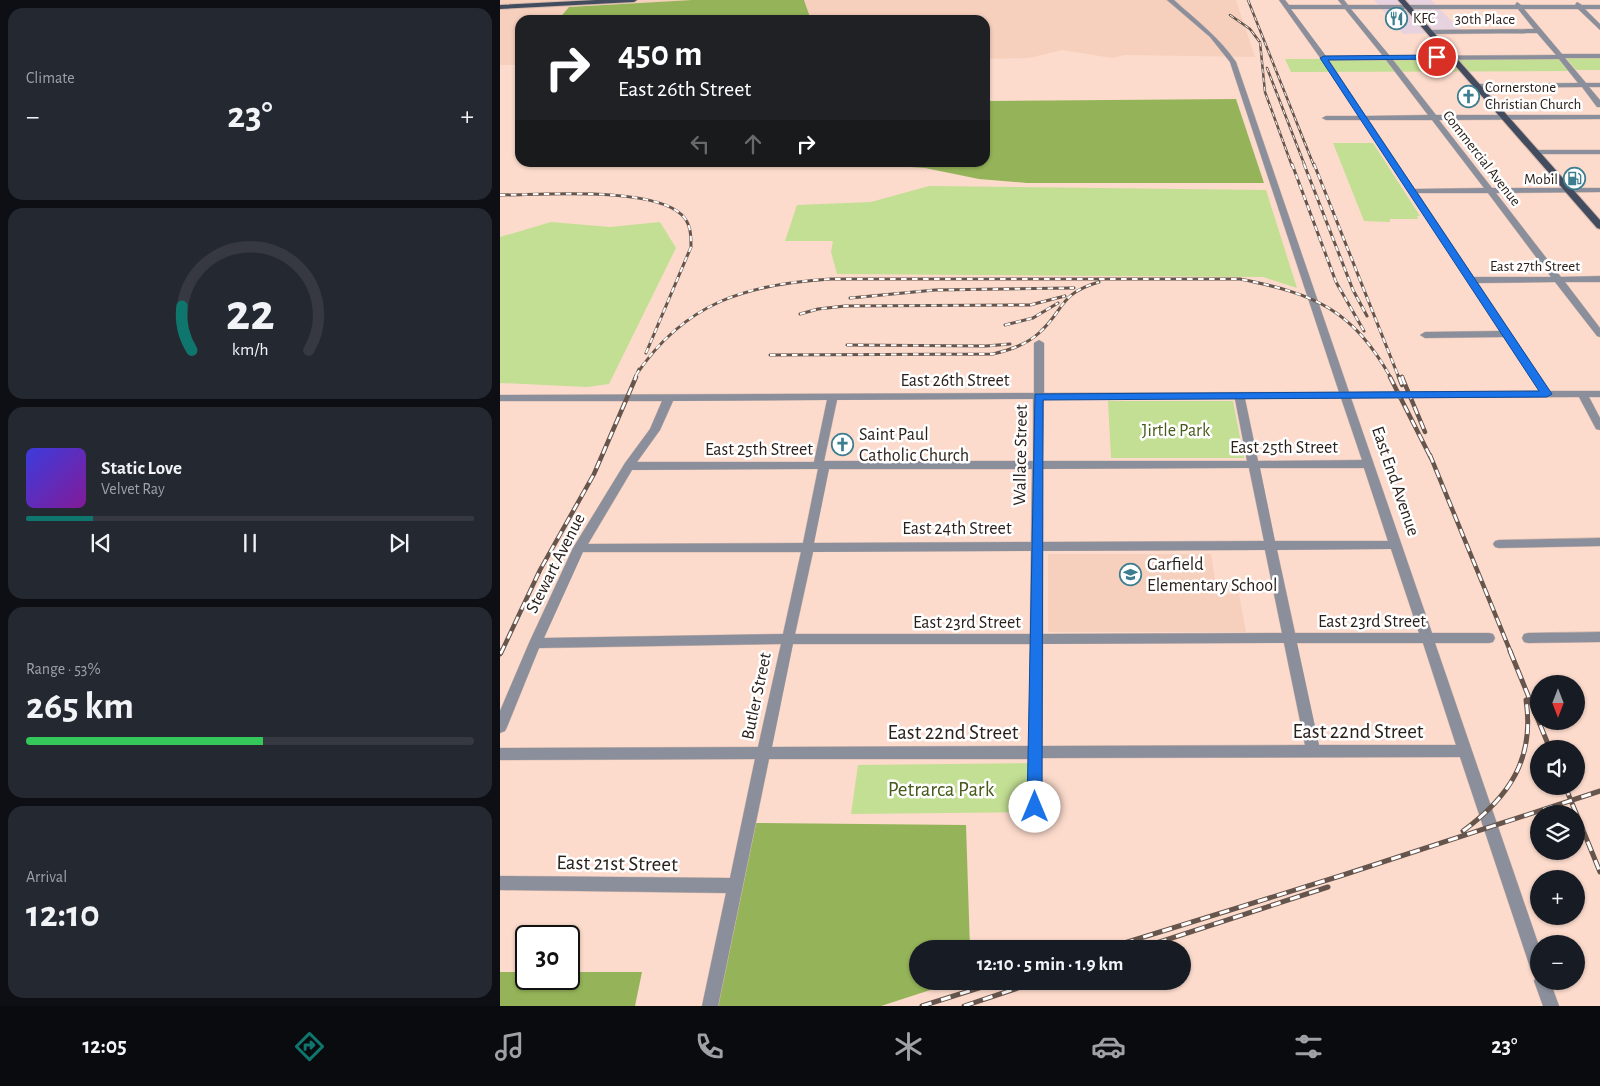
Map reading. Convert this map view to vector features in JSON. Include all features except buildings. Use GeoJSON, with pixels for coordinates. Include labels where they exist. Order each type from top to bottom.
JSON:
{"type":"FeatureCollection","features":[{"type":"Feature","properties":{"kind":"main road"},"geometry":{"type":"LineString","coordinates":[[500,7],[565,2],[634,0]]}},
{"type":"Feature","properties":{"kind":"main road"},"geometry":{"type":"LineString","coordinates":[[1401,0],[1600,226]]}},
{"type":"Feature","properties":{"kind":"street","name":"East End Avenue"},"geometry":{"type":"LineString","coordinates":[[1170,0],[1211,34],[1224,48],[1233,62],[1530,943]]}},
{"type":"Feature","properties":{"kind":"street","name":"Commercial Avenue"},"geometry":{"type":"LineString","coordinates":[[1342,0],[1600,334]]}},
{"type":"Feature","properties":{"kind":"street"},"geometry":{"type":"LineString","coordinates":[[1461,0],[1468,7]]}},
{"type":"Feature","properties":{"kind":"street"},"geometry":{"type":"LineString","coordinates":[[1513,0],[1600,105]]}},
{"type":"Feature","properties":{"kind":"street"},"geometry":{"type":"LineString","coordinates":[[1573,0],[1600,28]]}},
{"type":"Feature","properties":{"kind":"street"},"geometry":{"type":"LineString","coordinates":[[1285,4],[1348,8],[1600,7]]}},
{"type":"Feature","properties":{"kind":"street"},"geometry":{"type":"LineString","coordinates":[[1285,4],[1324,58],[1547,394]]}},
{"type":"Feature","properties":{"kind":"street","name":"30th Place"},"geometry":{"type":"LineString","coordinates":[[1430,32],[1540,31]]}},
{"type":"Feature","properties":{"kind":"street"},"geometry":{"type":"LineString","coordinates":[[1324,58],[1600,56]]}},
{"type":"Feature","properties":{"kind":"street"},"geometry":{"type":"LineString","coordinates":[[1477,86],[1600,85]]}},
{"type":"Feature","properties":{"kind":"street"},"geometry":{"type":"LineString","coordinates":[[1326,118],[1600,117]]}},
{"type":"Feature","properties":{"kind":"street"},"geometry":{"type":"LineString","coordinates":[[1536,152],[1600,152]]}},
{"type":"Feature","properties":{"kind":"street"},"geometry":{"type":"LineString","coordinates":[[1412,191],[1600,190]]}},
{"type":"Feature","properties":{"kind":"street","name":"East 27th Street"},"geometry":{"type":"LineString","coordinates":[[1470,280],[1600,279]]}},
{"type":"Feature","properties":{"kind":"street"},"geometry":{"type":"LineString","coordinates":[[1425,335],[1506,334]]}},
{"type":"Feature","properties":{"kind":"street","name":"Wallace Street"},"geometry":{"type":"LineString","coordinates":[[1035,807],[1039,343]]}},
{"type":"Feature","properties":{"kind":"street"},"geometry":{"type":"LineString","coordinates":[[1582,394],[1600,426]]}},
{"type":"Feature","properties":{"kind":"street","name":"East 26th Street"},"geometry":{"type":"LineString","coordinates":[[500,398],[1600,394]]}},
{"type":"Feature","properties":{"kind":"street"},"geometry":{"type":"LineString","coordinates":[[1240,395],[1313,751]]}},
{"type":"Feature","properties":{"kind":"street","name":"Butler Street"},"geometry":{"type":"LineString","coordinates":[[710,1006],[824,470],[818,462],[833,396]]}},
{"type":"Feature","properties":{"kind":"street","name":"Stewart Avenue"},"geometry":{"type":"LineString","coordinates":[[500,727],[535,643],[579,548],[629,466],[655,430],[669,397]]}},
{"type":"Feature","properties":{"kind":"street","name":"East 25th Street"},"geometry":{"type":"LineString","coordinates":[[629,466],[1369,464]]}},
{"type":"Feature","properties":{"kind":"street"},"geometry":{"type":"LineString","coordinates":[[1499,544],[1600,542]]}},
{"type":"Feature","properties":{"kind":"street","name":"East 24th Street"},"geometry":{"type":"LineString","coordinates":[[579,548],[1396,545]]}},
{"type":"Feature","properties":{"kind":"street","name":"East 23rd Street"},"geometry":{"type":"LineString","coordinates":[[535,643],[788,639],[1489,638]]}},
{"type":"Feature","properties":{"kind":"street"},"geometry":{"type":"LineString","coordinates":[[1528,638],[1600,638]]}},
{"type":"Feature","properties":{"kind":"street","name":"East 22nd Street"},"geometry":{"type":"LineString","coordinates":[[500,754],[1465,751]]}},
{"type":"Feature","properties":{"kind":"street","name":"East 21st Street"},"geometry":{"type":"LineString","coordinates":[[500,883],[734,886]]}},
{"type":"Feature","properties":{"kind":"street"},"geometry":{"type":"LineString","coordinates":[[1545,990],[1551,1006]]}},
{"type":"Feature","properties":{"kind":"shaded area"},"geometry":{"type":"Polygon","coordinates":[[[500,0],[692,0],[569,7],[562,15],[515,15],[515,65],[500,65],[500,0]]]}},
{"type":"Feature","properties":{"kind":"shaded area"},"geometry":{"type":"Polygon","coordinates":[[[804,0],[1236,0],[1255,57],[1125,55],[1112,58],[1062,50],[1029,58],[990,59],[990,15],[809,15],[804,0]]]}},
{"type":"Feature","properties":{"kind":"shaded area"},"geometry":{"type":"Polygon","coordinates":[[[1374,0],[1431,0],[1462,32],[1403,34],[1374,0]]]}},
{"type":"Feature","properties":{"kind":"shaded area","name":"Garfield Elementary School"},"geometry":{"type":"Polygon","coordinates":[[[1048,554],[1211,554],[1217,594],[1239,594],[1246,632],[1048,632],[1048,554]]]}},
{"type":"Feature","properties":{"kind":"green space"},"geometry":{"type":"Polygon","coordinates":[[[692,0],[804,0],[809,15],[562,15],[569,7],[692,0]]]}},
{"type":"Feature","properties":{"kind":"green space"},"geometry":{"type":"Polygon","coordinates":[[[1600,57],[1600,70],[1576,70],[1566,58],[1600,57]]]}},
{"type":"Feature","properties":{"kind":"green space"},"geometry":{"type":"Polygon","coordinates":[[[1559,58],[1568,71],[1291,72],[1285,59],[1559,58]]]}},
{"type":"Feature","properties":{"kind":"green space"},"geometry":{"type":"Polygon","coordinates":[[[1236,99],[1264,183],[1027,183],[979,179],[911,167],[990,167],[990,101],[1236,99]]]}},
{"type":"Feature","properties":{"kind":"green space"},"geometry":{"type":"Polygon","coordinates":[[[1333,143],[1373,143],[1420,216],[1417,216],[1418,219],[1390,219],[1390,222],[1364,221],[1333,143]]]}},
{"type":"Feature","properties":{"kind":"green space"},"geometry":{"type":"Polygon","coordinates":[[[929,186],[1266,190],[1297,288],[1263,277],[837,274],[831,252],[833,241],[785,241],[797,205],[871,202],[929,186]]]}},
{"type":"Feature","properties":{"kind":"green space"},"geometry":{"type":"Polygon","coordinates":[[[551,222],[610,227],[660,222],[676,248],[609,384],[587,387],[500,383],[500,237],[551,222]]]}},
{"type":"Feature","properties":{"kind":"green space","name":"Jirtle Park"},"geometry":{"type":"Polygon","coordinates":[[[1108,401],[1233,401],[1244,458],[1111,458],[1108,401]]]}},
{"type":"Feature","properties":{"kind":"green space","name":"Petrarca Park"},"geometry":{"type":"Polygon","coordinates":[[[1032,763],[1030,812],[851,814],[858,765],[1032,763]]]}},
{"type":"Feature","properties":{"kind":"green space"},"geometry":{"type":"Polygon","coordinates":[[[756,823],[966,825],[970,940],[909,940],[909,990],[930,990],[881,1006],[718,1006],[756,823]]]}},
{"type":"Feature","properties":{"kind":"green space"},"geometry":{"type":"Polygon","coordinates":[[[500,972],[515,972],[515,990],[580,990],[580,972],[642,972],[635,1006],[500,1006],[500,972]]]}},
{"type":"Feature","properties":{"kind":"railway"},"geometry":{"type":"LineString","coordinates":[[1248,0],[1314,166]]}},
{"type":"Feature","properties":{"kind":"railway"},"geometry":{"type":"LineString","coordinates":[[1230,15],[1250,29],[1259,41]]}},
{"type":"Feature","properties":{"kind":"railway"},"geometry":{"type":"LineString","coordinates":[[1260,42],[1265,92],[1292,166]]}},
{"type":"Feature","properties":{"kind":"railway"},"geometry":{"type":"LineString","coordinates":[[1267,68],[1305,166]]}},
{"type":"Feature","properties":{"kind":"railway"},"geometry":{"type":"LineString","coordinates":[[1292,164],[1336,282],[1364,331]]}},
{"type":"Feature","properties":{"kind":"railway"},"geometry":{"type":"LineString","coordinates":[[1304,164],[1353,290],[1367,316]]}},
{"type":"Feature","properties":{"kind":"railway"},"geometry":{"type":"LineString","coordinates":[[1314,164],[1399,378]]}},
{"type":"Feature","properties":{"kind":"railway"},"geometry":{"type":"LineString","coordinates":[[500,195],[595,194],[622,196],[647,200],[667,206],[685,218],[691,234],[691,247],[646,353]]}},
{"type":"Feature","properties":{"kind":"railway"},"geometry":{"type":"LineString","coordinates":[[637,374],[655,350],[675,330],[697,314],[745,292],[772,286],[831,279],[1240,279],[1290,291],[1329,308],[1346,320],[1362,336],[1391,378]]}},
{"type":"Feature","properties":{"kind":"railway"},"geometry":{"type":"LineString","coordinates":[[770,355],[993,354],[1029,341],[1047,325],[1069,297],[1099,282]]}},
{"type":"Feature","properties":{"kind":"railway"},"geometry":{"type":"LineString","coordinates":[[850,298],[935,290],[1074,288]]}},
{"type":"Feature","properties":{"kind":"railway"},"geometry":{"type":"LineString","coordinates":[[800,314],[818,309],[845,306],[1030,305],[1065,296]]}},
{"type":"Feature","properties":{"kind":"railway"},"geometry":{"type":"LineString","coordinates":[[1005,325],[1033,318],[1058,303]]}},
{"type":"Feature","properties":{"kind":"railway"},"geometry":{"type":"LineString","coordinates":[[847,345],[986,346],[1010,344]]}},
{"type":"Feature","properties":{"kind":"railway"},"geometry":{"type":"LineString","coordinates":[[637,374],[639,369]]}},
{"type":"Feature","properties":{"kind":"railway"},"geometry":{"type":"LineString","coordinates":[[635,378],[637,374]]}},
{"type":"Feature","properties":{"kind":"railway"},"geometry":{"type":"LineString","coordinates":[[501,653],[540,570],[594,474],[636,377]]}},
{"type":"Feature","properties":{"kind":"railway"},"geometry":{"type":"LineString","coordinates":[[1390,377],[1432,460]]}},
{"type":"Feature","properties":{"kind":"railway"},"geometry":{"type":"LineString","coordinates":[[1399,377],[1402,385]]}},
{"type":"Feature","properties":{"kind":"railway"},"geometry":{"type":"LineString","coordinates":[[1402,377],[1425,432]]}},
{"type":"Feature","properties":{"kind":"railway"},"geometry":{"type":"LineString","coordinates":[[1430,455],[1511,653]]}},
{"type":"Feature","properties":{"kind":"railway"},"geometry":{"type":"LineString","coordinates":[[1510,651],[1546,740]]}},
{"type":"Feature","properties":{"kind":"railway"},"geometry":{"type":"LineString","coordinates":[[1463,831],[1494,804],[1506,790],[1515,775],[1526,741],[1528,721],[1526,700]]}},
{"type":"Feature","properties":{"kind":"railway"},"geometry":{"type":"LineString","coordinates":[[1571,801],[1600,791]]}},
{"type":"Feature","properties":{"kind":"railway"},"geometry":{"type":"LineString","coordinates":[[1569,795],[1571,801]]}},
{"type":"Feature","properties":{"kind":"railway"},"geometry":{"type":"LineString","coordinates":[[1134,940],[1340,876],[1571,801]]}},
{"type":"Feature","properties":{"kind":"railway"},"geometry":{"type":"LineString","coordinates":[[1571,801],[1600,872]]}},
{"type":"Feature","properties":{"kind":"railway"},"geometry":{"type":"LineString","coordinates":[[1166,940],[1328,887]]}},
{"type":"Feature","properties":{"kind":"railway"},"geometry":{"type":"LineString","coordinates":[[922,1006],[973,990]]}},
{"type":"Feature","properties":{"kind":"railway"},"geometry":{"type":"LineString","coordinates":[[964,1006],[1012,990]]}},
{"type":"Feature","properties":{"kind":"place","name":"KFC"},"geometry":{"type":"Point","coordinates":[1397,18]}},
{"type":"Feature","properties":{"kind":"place","name":"Cornerstone Christian Church"},"geometry":{"type":"Point","coordinates":[1469,96]}},
{"type":"Feature","properties":{"kind":"place","name":"Mobil"},"geometry":{"type":"Point","coordinates":[1574,179]}},
{"type":"Feature","properties":{"kind":"place","name":"Saint Paul Catholic Church"},"geometry":{"type":"Point","coordinates":[843,444]}},
{"type":"Feature","properties":{"kind":"place","name":"Garfield Elementary School"},"geometry":{"type":"Point","coordinates":[1131,574]}},
{"type":"Feature","properties":{"kind":"route"},"geometry":{"type":"LineString","coordinates":[[1035,807],[1038,396],[1547,394],[1324,58],[1437,57]]}}]}
